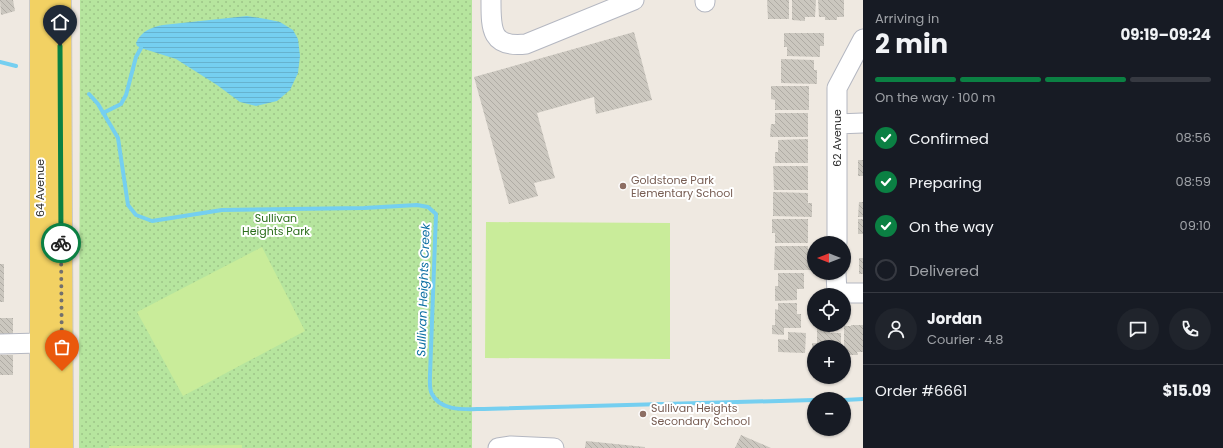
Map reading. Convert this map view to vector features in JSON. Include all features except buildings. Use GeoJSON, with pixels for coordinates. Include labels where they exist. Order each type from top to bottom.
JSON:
{"type":"FeatureCollection","features":[{"type":"Feature","properties":{"kind":"main road","name":"64 Avenue"},"geometry":{"type":"LineString","coordinates":[[41,0],[41,448]]}},
{"type":"Feature","properties":{"kind":"main road","name":"64 Avenue"},"geometry":{"type":"LineString","coordinates":[[60,0],[61,448]]}},
{"type":"Feature","properties":{"kind":"main road"},"geometry":{"type":"LineString","coordinates":[[40,343],[48,350],[51,363],[53,432],[61,448]]}},
{"type":"Feature","properties":{"kind":"street"},"geometry":{"type":"LineString","coordinates":[[491,0],[491,24],[495,34],[503,42],[514,45],[526,44],[634,0]]}},
{"type":"Feature","properties":{"kind":"street","name":"62 Avenue"},"geometry":{"type":"LineString","coordinates":[[837,236],[837,88],[863,39]]}},
{"type":"Feature","properties":{"kind":"street"},"geometry":{"type":"LineString","coordinates":[[837,124],[863,123]]}},
{"type":"Feature","properties":{"kind":"street"},"geometry":{"type":"LineString","coordinates":[[836,280],[837,293],[863,293]]}},
{"type":"Feature","properties":{"kind":"street"},"geometry":{"type":"LineString","coordinates":[[0,344],[40,343]]}},
{"type":"Feature","properties":{"kind":"street"},"geometry":{"type":"LineString","coordinates":[[498,448],[511,446],[554,448]]}},
{"type":"Feature","properties":{"kind":"green space","name":"Sullivan Heights Park"},"geometry":{"type":"Polygon","coordinates":[[[80,0],[472,0],[472,448],[79,448],[80,0]]]}},
{"type":"Feature","properties":{"kind":"green space"},"geometry":{"type":"Polygon","coordinates":[[[486,222],[670,223],[670,359],[485,358],[486,222]]]}},
{"type":"Feature","properties":{"kind":"green space"},"geometry":{"type":"Polygon","coordinates":[[[262,247],[305,331],[183,396],[137,312],[262,247]]]}},
{"type":"Feature","properties":{"kind":"green space"},"geometry":{"type":"Polygon","coordinates":[[[242,445],[242,448],[109,448],[109,446],[242,445]]]}},
{"type":"Feature","properties":{"kind":"water"},"geometry":{"type":"Polygon","coordinates":[[[247,16],[280,22],[293,30],[298,39],[300,56],[298,73],[290,90],[277,101],[256,106],[240,102],[217,85],[176,59],[141,48],[137,46],[136,43],[141,35],[151,28],[163,25],[247,16]]]}},
{"type":"Feature","properties":{"kind":"waterway"},"geometry":{"type":"LineString","coordinates":[[103,113],[121,104],[126,95],[136,57],[141,48]]}},
{"type":"Feature","properties":{"kind":"waterway","name":"Sullivan Heights Creek"},"geometry":{"type":"LineString","coordinates":[[0,62],[16,66]]}},
{"type":"Feature","properties":{"kind":"waterway","name":"Sullivan Heights Creek"},"geometry":{"type":"LineString","coordinates":[[89,94],[98,104],[118,138],[128,205],[136,215],[152,221],[222,210],[364,208],[417,205],[428,207],[436,214],[430,387],[436,400],[448,407],[462,409],[484,409],[807,400]]}},
{"type":"Feature","properties":{"kind":"waterway","name":"Sullivan Heights Creek"},"geometry":{"type":"LineString","coordinates":[[851,400],[863,399]]}},
{"type":"Feature","properties":{"kind":"way so far"},"geometry":{"type":"LineString","coordinates":[[61,243],[62,371]]}},
{"type":"Feature","properties":{"kind":"place","name":"Goldstone Park Elementary School"},"geometry":{"type":"Point","coordinates":[623,186]}},
{"type":"Feature","properties":{"kind":"place","name":"Sullivan Heights Secondary School"},"geometry":{"type":"Point","coordinates":[643,414]}},
{"type":"Feature","properties":{"kind":"route"},"geometry":{"type":"LineString","coordinates":[[60,46],[61,243]]}}]}
